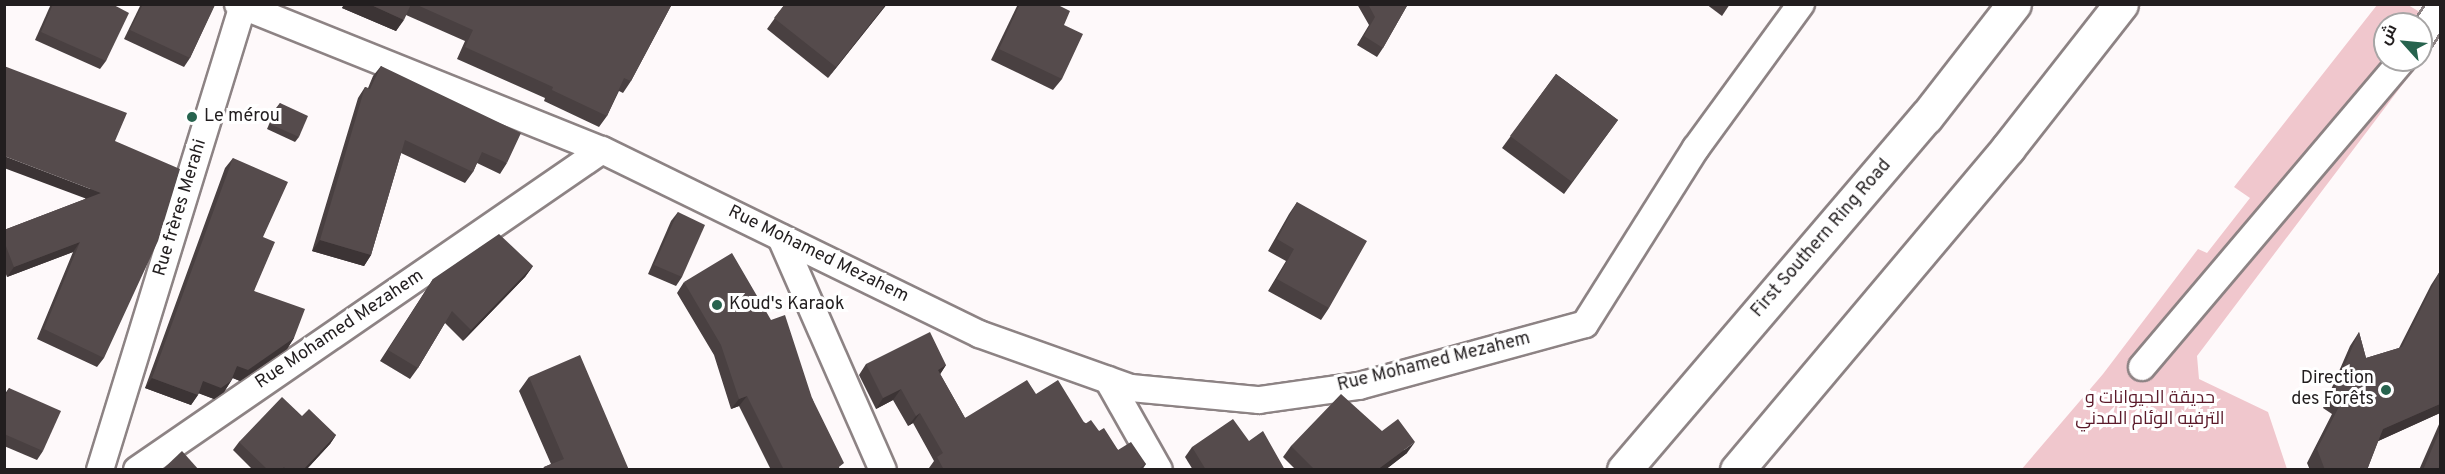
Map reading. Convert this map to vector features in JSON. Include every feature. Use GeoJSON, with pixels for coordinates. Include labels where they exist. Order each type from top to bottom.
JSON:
{"type":"FeatureCollection","features":[{"type":"Feature","properties":{"kind":"highway","name":"First Southern Ring Road"},"geometry":{"type":"LineString","coordinates":[[1624,470],[1926,117],[2014,4]]}},
{"type":"Feature","properties":{"kind":"highway"},"geometry":{"type":"LineString","coordinates":[[1737,470],[2008,148],[2121,4]]}},
{"type":"Feature","properties":{"kind":"highway"},"geometry":{"type":"LineString","coordinates":[[1754,470],[1820,370]]}},
{"type":"Feature","properties":{"kind":"street","name":"Rue Mohamed Mezahem"},"geometry":{"type":"LineString","coordinates":[[137,470],[602,150],[979,334],[1131,388],[1258,400],[1359,386],[1585,324],[1696,148],[1801,4]]}},
{"type":"Feature","properties":{"kind":"street","name":"Rue frères Merahi"},"geometry":{"type":"LineString","coordinates":[[100,470],[241,5],[602,150]]}},
{"type":"Feature","properties":{"kind":"street"},"geometry":{"type":"LineString","coordinates":[[2142,367],[2392,72]]}},
{"type":"Feature","properties":{"kind":"street"},"geometry":{"type":"LineString","coordinates":[[781,238],[883,470]]}},
{"type":"Feature","properties":{"kind":"street"},"geometry":{"type":"LineString","coordinates":[[1108,380],[1159,470]]}},
{"type":"Feature","properties":{"kind":"green space","name":"حديقة الحيوانات و الترفيه الوئام المدني"},"geometry":{"type":"Polygon","coordinates":[[[2377,5],[2408,5],[2420,12],[2373,12],[2373,72],[2412,72],[2197,356],[2199,379],[2268,412],[2287,469],[2021,470],[2103,374],[2198,249],[2207,253],[2250,198],[2234,187],[2377,5]]]}},
{"type":"Feature","properties":{"kind":"green space","name":"حديقة الحيوانات و الترفيه الوئام المدني"},"geometry":{"type":"Polygon","coordinates":[[[2433,20],[2440,24],[2440,35],[2433,44],[2433,20]]]}},
{"type":"Feature","properties":{"kind":"building"},"geometry":{"type":"Polygon","coordinates":[[[53,4],[112,4],[129,13],[106,61],[41,32],[53,4]]]}},
{"type":"Feature","properties":{"kind":"building"},"geometry":{"type":"Polygon","coordinates":[[[143,4],[215,5],[190,58],[130,30],[143,4]]]}},
{"type":"Feature","properties":{"kind":"building"},"geometry":{"type":"Polygon","coordinates":[[[369,4],[411,4],[404,20],[369,4]]]}},
{"type":"Feature","properties":{"kind":"building"},"geometry":{"type":"Polygon","coordinates":[[[415,4],[672,4],[631,81],[624,78],[607,116],[552,90],[553,87],[465,47],[473,30],[415,4]]]}},
{"type":"Feature","properties":{"kind":"building"},"geometry":{"type":"Polygon","coordinates":[[[785,4],[886,4],[836,67],[774,18],[785,4]]]}},
{"type":"Feature","properties":{"kind":"building"},"geometry":{"type":"Polygon","coordinates":[[[1020,4],[1056,4],[1070,11],[1064,25],[1083,34],[1062,79],[999,49],[1020,4]]]}},
{"type":"Feature","properties":{"kind":"building"},"geometry":{"type":"Polygon","coordinates":[[[1368,4],[1408,4],[1383,48],[1364,36],[1375,17],[1368,4]]]}},
{"type":"Feature","properties":{"kind":"building"},"geometry":{"type":"Polygon","coordinates":[[[4,66],[127,113],[115,141],[180,169],[158,241],[104,358],[44,329],[80,242],[14,267],[4,241],[4,230],[101,193],[4,156],[4,66]]]}},
{"type":"Feature","properties":{"kind":"building"},"geometry":{"type":"Polygon","coordinates":[[[381,66],[521,133],[507,163],[482,152],[473,172],[405,140],[371,255],[320,240],[365,87],[370,89],[381,66]]]}},
{"type":"Feature","properties":{"kind":"building"},"geometry":{"type":"Polygon","coordinates":[[[1556,74],[1618,120],[1572,182],[1510,136],[1556,74]]]}},
{"type":"Feature","properties":{"kind":"building"},"geometry":{"type":"Polygon","coordinates":[[[280,103],[308,116],[299,137],[270,124],[280,103]]]}},
{"type":"Feature","properties":{"kind":"building"},"geometry":{"type":"Polygon","coordinates":[[[233,158],[288,182],[263,237],[275,242],[254,291],[305,309],[294,338],[248,370],[237,366],[231,381],[221,388],[203,381],[198,395],[152,378],[233,158]]]}},
{"type":"Feature","properties":{"kind":"building"},"geometry":{"type":"Polygon","coordinates":[[[1297,202],[1367,241],[1329,308],[1277,279],[1294,249],[1277,239],[1297,202]]]}},
{"type":"Feature","properties":{"kind":"building"},"geometry":{"type":"Polygon","coordinates":[[[678,212],[705,225],[682,277],[654,265],[678,212]]]}},
{"type":"Feature","properties":{"kind":"building"},"geometry":{"type":"Polygon","coordinates":[[[499,234],[533,266],[471,330],[452,311],[418,368],[388,350],[433,279],[499,234]]]}},
{"type":"Feature","properties":{"kind":"building"},"geometry":{"type":"Polygon","coordinates":[[[732,253],[771,320],[785,315],[812,398],[844,463],[835,470],[784,470],[747,396],[739,399],[721,345],[684,282],[732,253]]]}},
{"type":"Feature","properties":{"kind":"building","name":"Direction des Forêts"},"geometry":{"type":"Polygon","coordinates":[[[2440,271],[2440,404],[2383,429],[2367,470],[2325,470],[2317,449],[2342,401],[2332,394],[2359,332],[2366,358],[2402,347],[2440,271]]]}},
{"type":"Feature","properties":{"kind":"building"},"geometry":{"type":"Polygon","coordinates":[[[930,332],[946,365],[938,370],[965,418],[1027,380],[1036,394],[1058,380],[1085,424],[1091,420],[1099,431],[1104,428],[1118,450],[1131,442],[1146,464],[1137,470],[944,470],[937,457],[943,453],[920,413],[916,416],[901,389],[883,398],[866,364],[930,332]]]}},
{"type":"Feature","properties":{"kind":"building"},"geometry":{"type":"Polygon","coordinates":[[[580,355],[629,470],[545,470],[544,467],[564,459],[529,377],[580,355]]]}},
{"type":"Feature","properties":{"kind":"building"},"geometry":{"type":"Polygon","coordinates":[[[9,388],[61,411],[43,451],[4,434],[4,399],[9,388]]]}},
{"type":"Feature","properties":{"kind":"building"},"geometry":{"type":"Polygon","coordinates":[[[1341,394],[1382,431],[1398,419],[1415,442],[1377,470],[1315,470],[1291,446],[1341,394]]]}},
{"type":"Feature","properties":{"kind":"building"},"geometry":{"type":"Polygon","coordinates":[[[282,397],[302,416],[309,409],[336,435],[303,470],[286,470],[284,467],[281,470],[268,470],[239,442],[282,397]]]}},
{"type":"Feature","properties":{"kind":"building"},"geometry":{"type":"Polygon","coordinates":[[[1233,419],[1249,441],[1263,431],[1285,470],[1206,470],[1192,447],[1233,419]]]}},
{"type":"Feature","properties":{"kind":"building"},"geometry":{"type":"Polygon","coordinates":[[[2440,430],[2440,470],[2423,470],[2440,430]]]}},
{"type":"Feature","properties":{"kind":"building"},"geometry":{"type":"Polygon","coordinates":[[[182,451],[199,470],[162,470],[182,451]]]}},
{"type":"Feature","properties":{"kind":"place","name":"Le mérou"},"geometry":{"type":"Point","coordinates":[192,117]}},
{"type":"Feature","properties":{"kind":"place","name":"Koud's Karaok"},"geometry":{"type":"Point","coordinates":[717,305]}},
{"type":"Feature","properties":{"kind":"place","name":"Direction des Forêts"},"geometry":{"type":"Point","coordinates":[2386,390]}}]}
